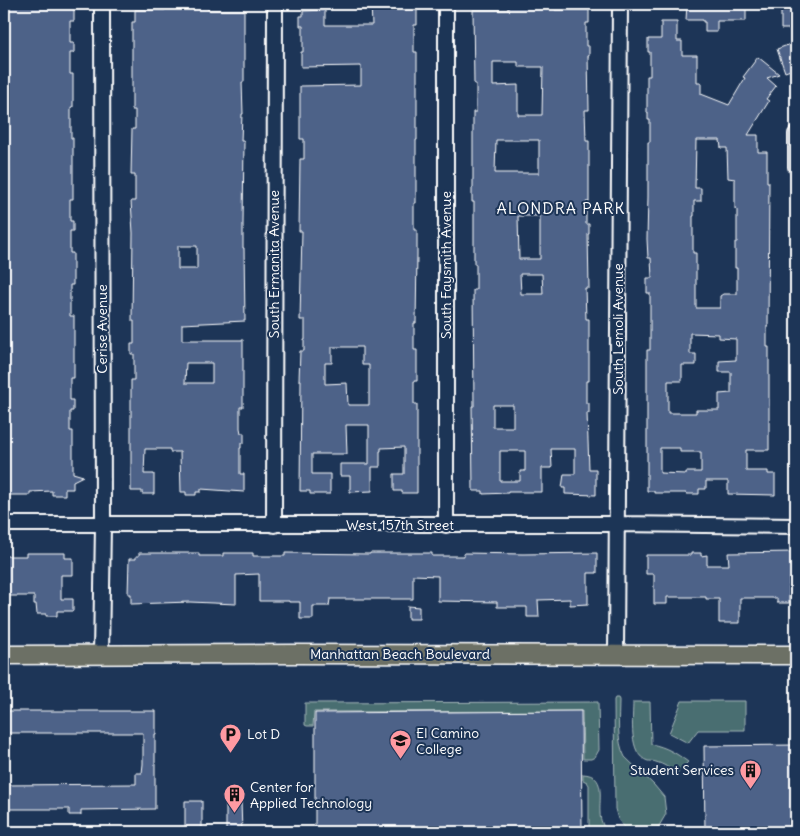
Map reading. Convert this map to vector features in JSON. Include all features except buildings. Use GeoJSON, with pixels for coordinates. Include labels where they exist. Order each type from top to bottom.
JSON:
{"type":"FeatureCollection","features":[{"type":"Feature","properties":{"kind":"main road","name":"Manhattan Beach Boulevard"},"geometry":{"type":"LineString","coordinates":[[4,655],[796,655]]}},
{"type":"Feature","properties":{"kind":"street","name":"Cerise Avenue"},"geometry":{"type":"LineString","coordinates":[[101,654],[103,525],[102,4]]}},
{"type":"Feature","properties":{"kind":"street","name":"South Ermanita Avenue"},"geometry":{"type":"LineString","coordinates":[[274,525],[275,4]]}},
{"type":"Feature","properties":{"kind":"street","name":"South Faysmith Avenue"},"geometry":{"type":"LineString","coordinates":[[446,4],[446,525]]}},
{"type":"Feature","properties":{"kind":"street","name":"South Lemoli Avenue"},"geometry":{"type":"LineString","coordinates":[[616,654],[620,4]]}},
{"type":"Feature","properties":{"kind":"street"},"geometry":{"type":"LineString","coordinates":[[796,134],[796,167]]}},
{"type":"Feature","properties":{"kind":"street","name":"West 157th Street"},"geometry":{"type":"LineString","coordinates":[[4,524],[617,524],[796,526]]}},
{"type":"Feature","properties":{"kind":"green space"},"geometry":{"type":"Polygon","coordinates":[[[615,698],[619,700],[619,737],[622,751],[625,757],[664,797],[666,814],[659,826],[650,832],[631,832],[625,829],[618,819],[615,809],[615,698]]]}},
{"type":"Feature","properties":{"kind":"green space"},"geometry":{"type":"Polygon","coordinates":[[[682,701],[745,701],[745,730],[698,730],[688,743],[669,733],[682,701]]]}},
{"type":"Feature","properties":{"kind":"green space"},"geometry":{"type":"Polygon","coordinates":[[[598,702],[599,750],[595,757],[591,759],[583,759],[582,711],[314,712],[313,726],[305,725],[305,703],[598,702]]]}},
{"type":"Feature","properties":{"kind":"green space"},"geometry":{"type":"Polygon","coordinates":[[[633,702],[650,702],[651,744],[671,751],[688,762],[675,775],[667,767],[648,761],[637,751],[634,744],[632,726],[633,702]]]}},
{"type":"Feature","properties":{"kind":"green space"},"geometry":{"type":"Polygon","coordinates":[[[583,774],[595,778],[598,783],[600,788],[601,818],[607,832],[591,832],[589,829],[589,785],[583,780],[583,774]]]}},
{"type":"Feature","properties":{"kind":"place","name":"Lot D"},"geometry":{"type":"Point","coordinates":[231,753]}},
{"type":"Feature","properties":{"kind":"place","name":"El Camino College"},"geometry":{"type":"Point","coordinates":[400,760]}},
{"type":"Feature","properties":{"kind":"place","name":"Student Services"},"geometry":{"type":"Point","coordinates":[750,789]}},
{"type":"Feature","properties":{"kind":"place","name":"Center for Applied Technology"},"geometry":{"type":"Point","coordinates":[234,814]}},
{"type":"Feature","properties":{"kind":"district","name":"ALONDRA PARK"},"geometry":{"type":"Point","coordinates":[561,208]}}]}
